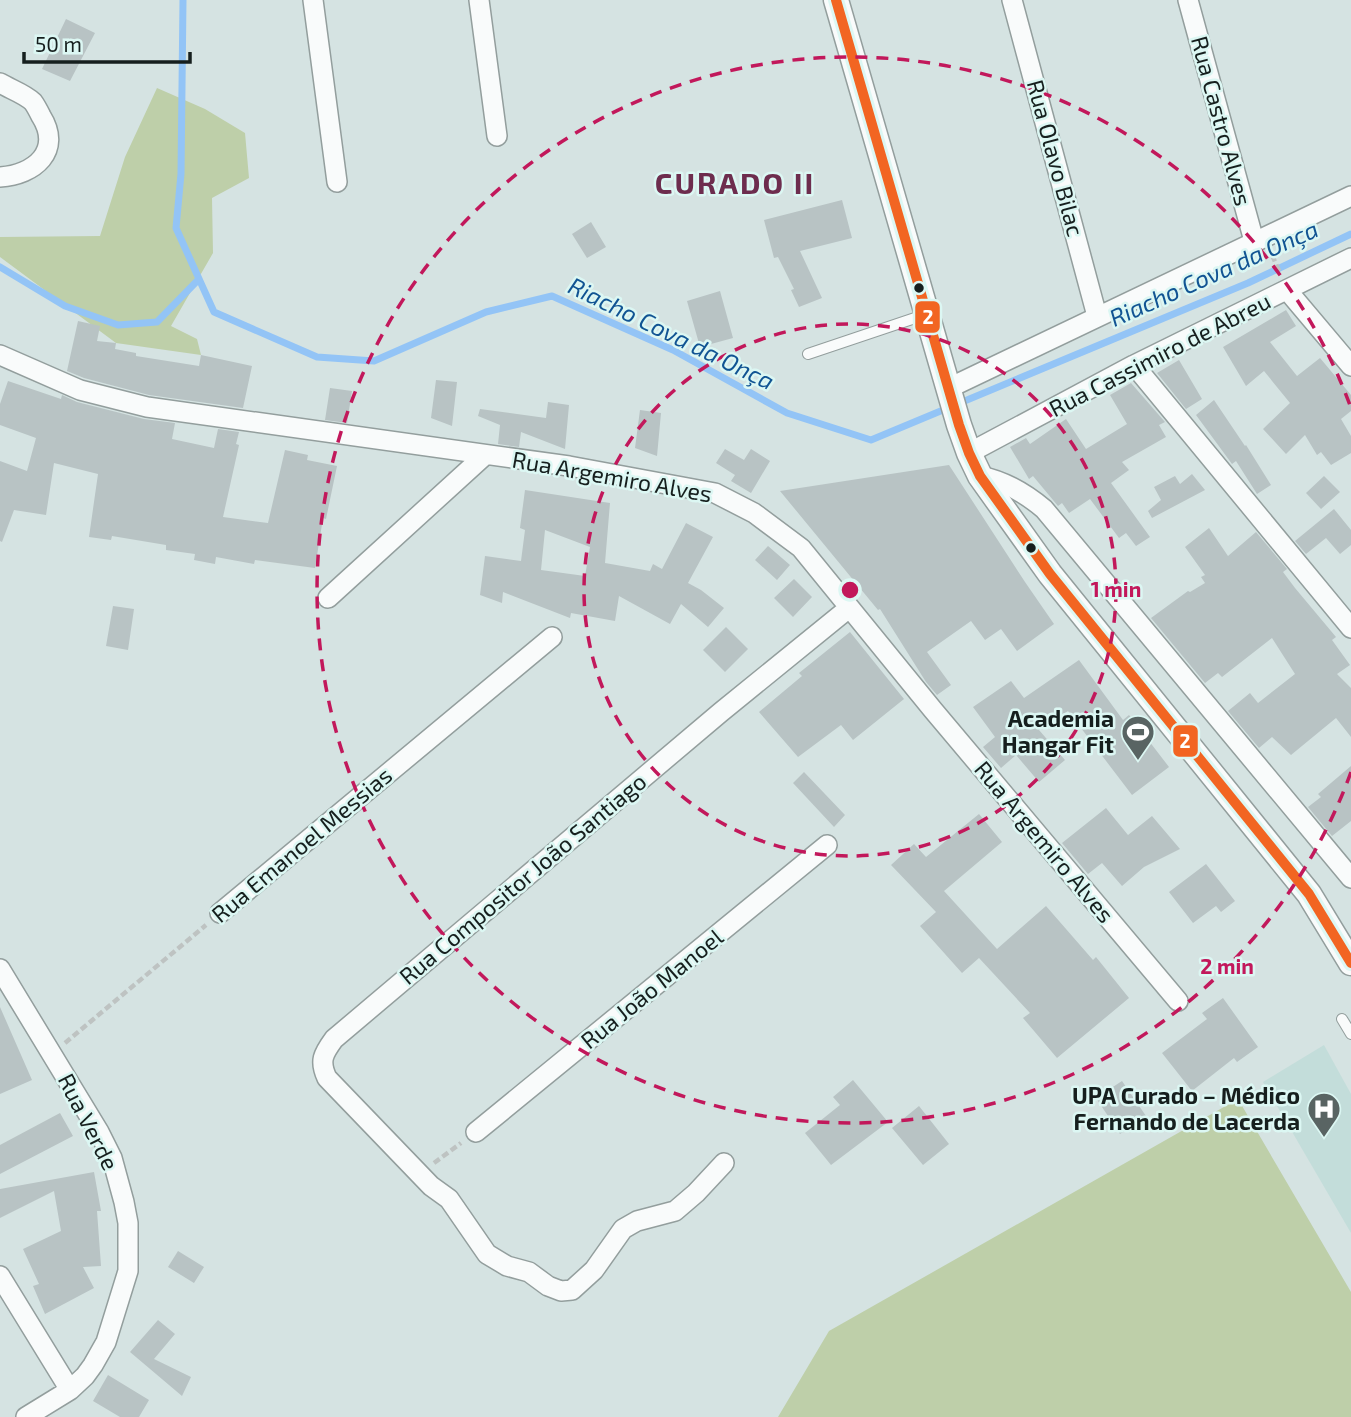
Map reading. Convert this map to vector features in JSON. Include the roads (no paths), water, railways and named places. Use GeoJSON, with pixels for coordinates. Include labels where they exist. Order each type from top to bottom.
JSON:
{"type":"FeatureCollection","features":[{"type":"Feature","properties":{"kind":"street"},"geometry":{"type":"LineString","coordinates":[[313,0],[337,182]]}},
{"type":"Feature","properties":{"kind":"street"},"geometry":{"type":"LineString","coordinates":[[479,0],[497,136]]}},
{"type":"Feature","properties":{"kind":"street"},"geometry":{"type":"LineString","coordinates":[[836,0],[960,425],[980,476],[1050,574],[1309,894],[1351,963]]}},
{"type":"Feature","properties":{"kind":"street","name":"Rua Olavo Bilac"},"geometry":{"type":"LineString","coordinates":[[1012,0],[1097,316]]}},
{"type":"Feature","properties":{"kind":"street","name":"Rua Castro Alves"},"geometry":{"type":"LineString","coordinates":[[1188,0],[1254,241]]}},
{"type":"Feature","properties":{"kind":"street"},"geometry":{"type":"LineString","coordinates":[[0,83],[33,102],[46,125],[49,144],[42,160],[30,169],[14,176],[0,177]]}},
{"type":"Feature","properties":{"kind":"street"},"geometry":{"type":"LineString","coordinates":[[951,394],[1097,316],[1351,195]]}},
{"type":"Feature","properties":{"kind":"street","name":"Rua Cassimiro de Abreu"},"geometry":{"type":"LineString","coordinates":[[969,453],[1134,365],[1351,258]]}},
{"type":"Feature","properties":{"kind":"street"},"geometry":{"type":"LineString","coordinates":[[1287,290],[1351,366]]}},
{"type":"Feature","properties":{"kind":"street","name":"Rua Argemiro Alves"},"geometry":{"type":"LineString","coordinates":[[0,355],[80,390],[147,407],[569,466],[715,493],[754,513],[801,548],[1178,1001]]}},
{"type":"Feature","properties":{"kind":"street"},"geometry":{"type":"LineString","coordinates":[[1134,365],[1351,628]]}},
{"type":"Feature","properties":{"kind":"street"},"geometry":{"type":"LineString","coordinates":[[328,598],[485,455]]}},
{"type":"Feature","properties":{"kind":"street"},"geometry":{"type":"LineString","coordinates":[[980,476],[1001,480],[1044,509],[1351,878]]}},
{"type":"Feature","properties":{"kind":"street","name":"Rua Compositor João Santiago"},"geometry":{"type":"LineString","coordinates":[[724,1163],[675,1211],[637,1221],[623,1229],[594,1270],[572,1290],[561,1291],[548,1286],[529,1272],[507,1266],[487,1254],[449,1199],[419,1173],[327,1078],[321,1065],[323,1054],[334,1039],[710,721],[849,608]]}},
{"type":"Feature","properties":{"kind":"street","name":"Rua Emanoel Messias"},"geometry":{"type":"LineString","coordinates":[[220,914],[552,636]]}},
{"type":"Feature","properties":{"kind":"street","name":"Rua João Manoel"},"geometry":{"type":"LineString","coordinates":[[476,1132],[827,845]]}},
{"type":"Feature","properties":{"kind":"street","name":"Rua Verde"},"geometry":{"type":"LineString","coordinates":[[0,969],[112,1158],[128,1223],[128,1271],[106,1342],[85,1376],[70,1390],[26,1417]]}},
{"type":"Feature","properties":{"kind":"street"},"geometry":{"type":"LineString","coordinates":[[0,1276],[70,1390]]}},
{"type":"Feature","properties":{"kind":"lane"},"geometry":{"type":"LineString","coordinates":[[808,354],[927,314]]}},
{"type":"Feature","properties":{"kind":"lane"},"geometry":{"type":"LineString","coordinates":[[1342,1019],[1351,1034]]}},
{"type":"Feature","properties":{"kind":"waterway","name":"Riacho Cova da Onça"},"geometry":{"type":"LineString","coordinates":[[183,0],[181,174],[176,228],[214,312],[317,357],[374,361],[486,312],[552,296],[673,350],[787,413],[871,440],[1248,283],[1351,234]]}},
{"type":"Feature","properties":{"kind":"waterway","name":"Riacho Cova da Onça"},"geometry":{"type":"LineString","coordinates":[[0,267],[65,306],[118,325],[157,322],[199,279]]}},
{"type":"Feature","properties":{"kind":"place","name":"Academia Hangar Fit"},"geometry":{"type":"Point","coordinates":[1138,762]}},
{"type":"Feature","properties":{"kind":"place","name":"UPA Curado – Médico Fernando de Lacerda"},"geometry":{"type":"Point","coordinates":[1324,1139]}},
{"type":"Feature","properties":{"kind":"district","name":"CURADO II"},"geometry":{"type":"Point","coordinates":[735,184]}}]}
